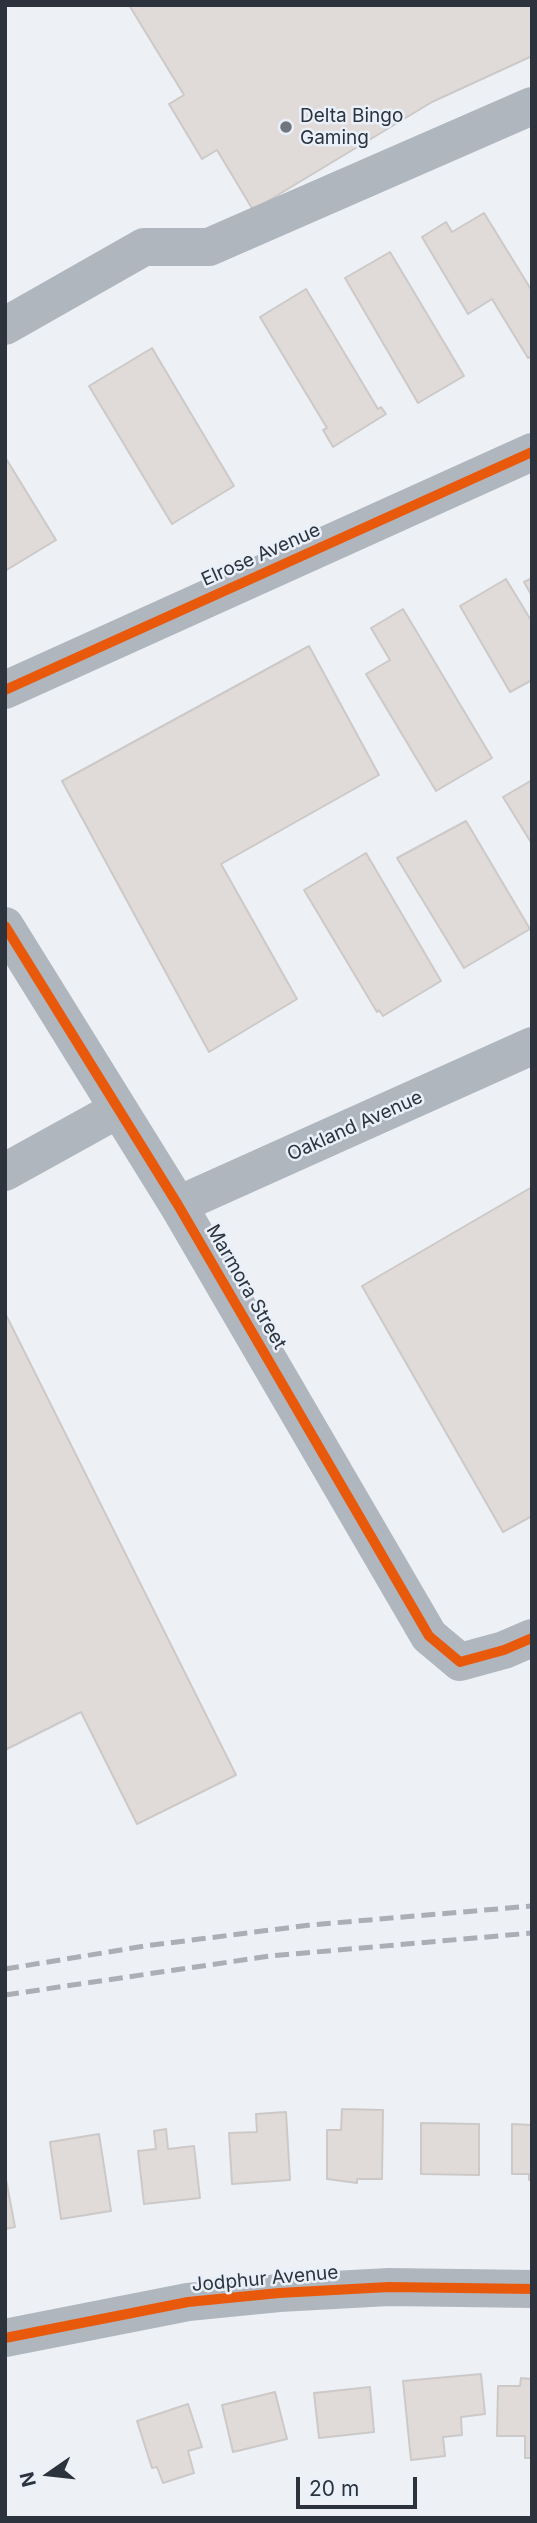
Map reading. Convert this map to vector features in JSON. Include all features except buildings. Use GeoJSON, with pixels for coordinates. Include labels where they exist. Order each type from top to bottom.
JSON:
{"type":"FeatureCollection","features":[{"type":"Feature","properties":{"kind":"street"},"geometry":{"type":"LineString","coordinates":[[5,326],[144,247],[209,247],[532,106]]}},
{"type":"Feature","properties":{"kind":"street","name":"Elrose Avenue"},"geometry":{"type":"LineString","coordinates":[[5,690],[532,452]]}},
{"type":"Feature","properties":{"kind":"street","name":"Marmora Street"},"geometry":{"type":"LineString","coordinates":[[5,926],[178,1205],[429,1636],[460,1662],[505,1650],[532,1638]]}},
{"type":"Feature","properties":{"kind":"street","name":"Oakland Avenue"},"geometry":{"type":"LineString","coordinates":[[178,1205],[532,1046]]}},
{"type":"Feature","properties":{"kind":"street"},"geometry":{"type":"LineString","coordinates":[[5,1172],[117,1110]]}},
{"type":"Feature","properties":{"kind":"street","name":"Jodphur Avenue"},"geometry":{"type":"LineString","coordinates":[[5,2338],[188,2302],[279,2293],[389,2287],[532,2289]]}},
{"type":"Feature","properties":{"kind":"railway"},"geometry":{"type":"LineString","coordinates":[[5,1969],[145,1946],[310,1925],[532,1906]]}},
{"type":"Feature","properties":{"kind":"railway"},"geometry":{"type":"LineString","coordinates":[[5,1995],[270,1956],[532,1933]]}},
{"type":"Feature","properties":{"kind":"cycle path"},"geometry":{"type":"LineString","coordinates":[[5,690],[532,452]]}},
{"type":"Feature","properties":{"kind":"cycle path"},"geometry":{"type":"LineString","coordinates":[[5,926],[178,1205],[429,1636],[460,1662],[504,1650],[532,1638]]}},
{"type":"Feature","properties":{"kind":"cycle path"},"geometry":{"type":"LineString","coordinates":[[5,2338],[188,2302],[279,2293],[389,2287],[532,2289]]}},
{"type":"Feature","properties":{"kind":"place","name":"Delta Bingo Gaming"},"geometry":{"type":"Point","coordinates":[286,127]}}]}
